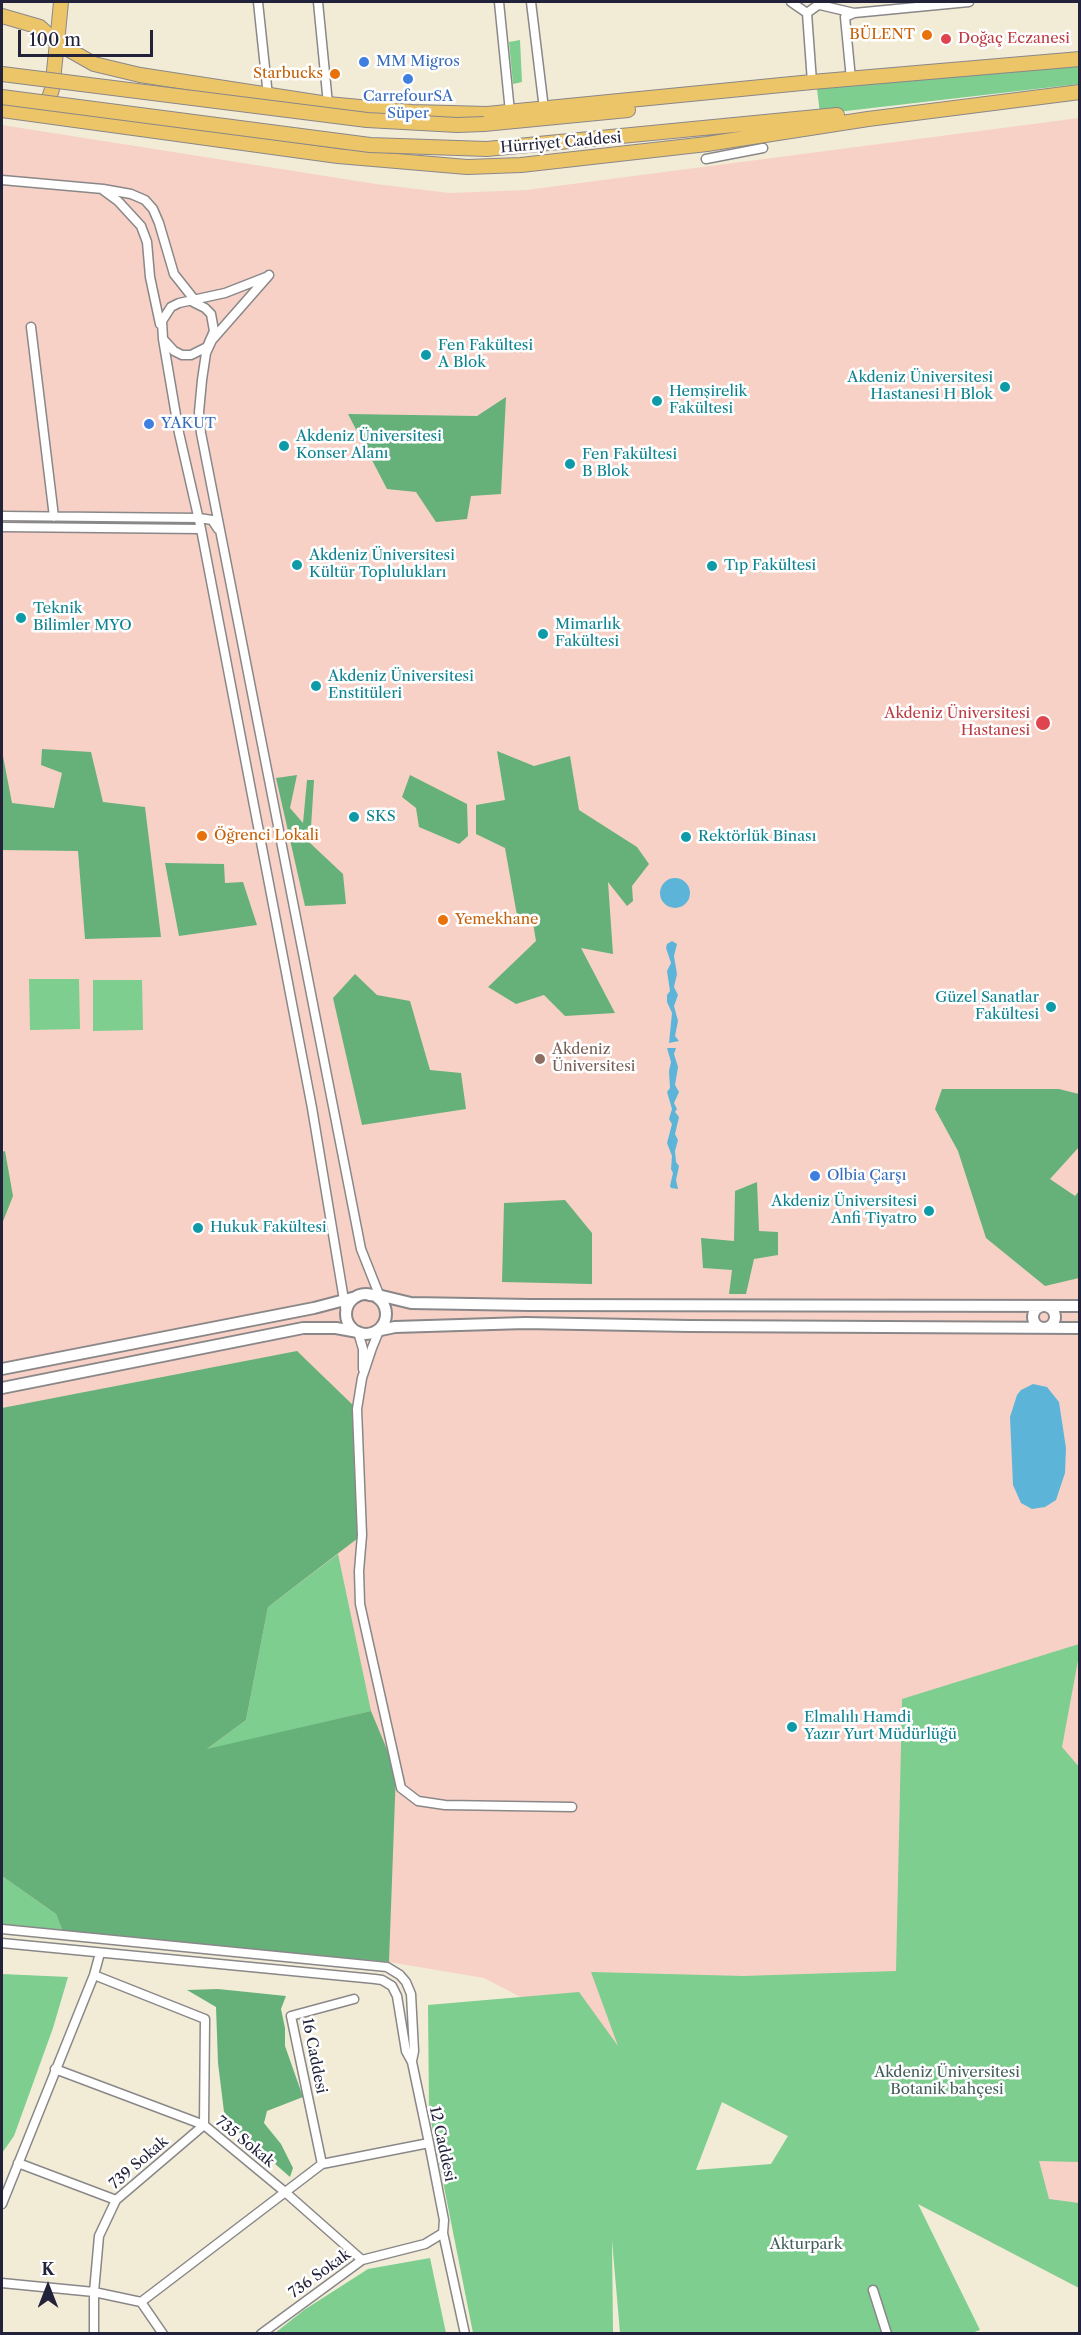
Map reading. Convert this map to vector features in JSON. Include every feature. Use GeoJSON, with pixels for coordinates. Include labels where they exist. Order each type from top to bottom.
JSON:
{"type":"FeatureCollection","features":[{"type":"Feature","properties":{"kind":"main road"},"geometry":{"type":"LineString","coordinates":[[44,116],[52,89],[61,2]]}},
{"type":"Feature","properties":{"kind":"main road"},"geometry":{"type":"LineString","coordinates":[[2,16],[40,27],[57,43],[94,64],[140,75],[268,96],[412,112],[487,114],[1065,60]]}},
{"type":"Feature","properties":{"kind":"main road"},"geometry":{"type":"LineString","coordinates":[[2,74],[367,120],[484,124],[555,118],[1080,58]]}},
{"type":"Feature","properties":{"kind":"main road"},"geometry":{"type":"LineString","coordinates":[[2,97],[370,145],[487,149],[1080,92]]}},
{"type":"Feature","properties":{"kind":"main road","name":"Hürriyet Caddesi"},"geometry":{"type":"LineString","coordinates":[[2,110],[338,156],[467,166],[521,165],[707,144],[868,119],[1080,92]]}},
{"type":"Feature","properties":{"kind":"street"},"geometry":{"type":"LineString","coordinates":[[258,2],[268,96]]}},
{"type":"Feature","properties":{"kind":"street"},"geometry":{"type":"LineString","coordinates":[[318,2],[328,104]]}},
{"type":"Feature","properties":{"kind":"street"},"geometry":{"type":"LineString","coordinates":[[499,2],[510,112]]}},
{"type":"Feature","properties":{"kind":"street"},"geometry":{"type":"LineString","coordinates":[[531,2],[544,109]]}},
{"type":"Feature","properties":{"kind":"street"},"geometry":{"type":"LineString","coordinates":[[791,2],[807,13]]}},
{"type":"Feature","properties":{"kind":"street"},"geometry":{"type":"LineString","coordinates":[[851,79],[845,17],[854,13],[969,2]]}},
{"type":"Feature","properties":{"kind":"street"},"geometry":{"type":"LineString","coordinates":[[807,13],[821,3],[854,13]]}},
{"type":"Feature","properties":{"kind":"street"},"geometry":{"type":"LineString","coordinates":[[807,13],[812,82]]}},
{"type":"Feature","properties":{"kind":"street"},"geometry":{"type":"LineString","coordinates":[[706,159],[763,148]]}},
{"type":"Feature","properties":{"kind":"street"},"geometry":{"type":"LineString","coordinates":[[2,180],[103,189],[131,194],[145,200],[153,209],[174,274],[193,302],[211,314],[214,322],[212,340],[205,359],[199,412],[201,433],[361,1249],[375,1297],[384,1307],[386,1314],[362,1378]]}},
{"type":"Feature","properties":{"kind":"street"},"geometry":{"type":"LineString","coordinates":[[103,189],[118,201],[141,226],[147,242],[150,277],[179,433],[199,518],[312,1108],[346,1312],[349,1324],[358,1332],[363,1349],[357,1419],[362,1536],[359,1571],[360,1604],[400,1788],[418,1801],[446,1805],[572,1808]]}},
{"type":"Feature","properties":{"kind":"street"},"geometry":{"type":"LineString","coordinates":[[269,275],[221,327],[207,347],[191,355],[174,351],[162,334],[165,313],[171,307],[193,302],[225,293],[269,275]]}},
{"type":"Feature","properties":{"kind":"street"},"geometry":{"type":"LineString","coordinates":[[31,327],[54,517]]}},
{"type":"Feature","properties":{"kind":"street"},"geometry":{"type":"LineString","coordinates":[[2,516],[212,520],[216,525],[226,556]]}},
{"type":"Feature","properties":{"kind":"street"},"geometry":{"type":"LineString","coordinates":[[2,527],[201,529]]}},
{"type":"Feature","properties":{"kind":"street"},"geometry":{"type":"LineString","coordinates":[[2,1369],[375,1295],[411,1303],[530,1305],[1080,1306]]}},
{"type":"Feature","properties":{"kind":"street"},"geometry":{"type":"LineString","coordinates":[[346,1312],[356,1297]]}},
{"type":"Feature","properties":{"kind":"street"},"geometry":{"type":"LineString","coordinates":[[1044,1306],[1052,1309],[1055,1317],[1052,1324],[1044,1328]]}},
{"type":"Feature","properties":{"kind":"street"},"geometry":{"type":"LineString","coordinates":[[2,1388],[303,1328],[336,1328],[370,1334],[379,1329],[395,1327],[525,1323],[1080,1328]]}},
{"type":"Feature","properties":{"kind":"street"},"geometry":{"type":"LineString","coordinates":[[2,1929],[387,1967],[400,1975],[411,1994],[414,2051],[412,2062]]}},
{"type":"Feature","properties":{"kind":"street"},"geometry":{"type":"LineString","coordinates":[[2,1944],[382,1980],[395,1991],[406,2051],[412,2062]]}},
{"type":"Feature","properties":{"kind":"street"},"geometry":{"type":"LineString","coordinates":[[2,2204],[94,1975],[99,1953]]}},
{"type":"Feature","properties":{"kind":"street"},"geometry":{"type":"LineString","coordinates":[[94,1975],[205,2019],[204,2125]]}},
{"type":"Feature","properties":{"kind":"street","name":"16 Caddesi"},"geometry":{"type":"LineString","coordinates":[[322,2164],[291,2016],[354,1999]]}},
{"type":"Feature","properties":{"kind":"street","name":"12 Caddesi"},"geometry":{"type":"LineString","coordinates":[[412,2062],[444,2220],[443,2233],[465,2334]]}},
{"type":"Feature","properties":{"kind":"street","name":"735 Sokak"},"geometry":{"type":"LineString","coordinates":[[55,2069],[204,2125],[362,2260]]}},
{"type":"Feature","properties":{"kind":"street","name":"739 Sokak"},"geometry":{"type":"LineString","coordinates":[[94,2334],[94,2292],[99,2236],[116,2200],[204,2125]]}},
{"type":"Feature","properties":{"kind":"street"},"geometry":{"type":"LineString","coordinates":[[141,2302],[322,2164],[429,2143]]}},
{"type":"Feature","properties":{"kind":"street"},"geometry":{"type":"LineString","coordinates":[[18,2163],[116,2200]]}},
{"type":"Feature","properties":{"kind":"street","name":"736 Sokak"},"geometry":{"type":"LineString","coordinates":[[261,2334],[362,2260],[425,2244],[443,2233]]}},
{"type":"Feature","properties":{"kind":"street"},"geometry":{"type":"LineString","coordinates":[[2,2283],[94,2292],[141,2302],[163,2334]]}},
{"type":"Feature","properties":{"kind":"street"},"geometry":{"type":"LineString","coordinates":[[873,2290],[887,2334]]}},
{"type":"Feature","properties":{"kind":"shaded area","name":"Akdeniz Üniversitesi"},"geometry":{"type":"Polygon","coordinates":[[[1079,118],[1079,2288],[484,1978],[389,1962],[2,1926],[2,125],[376,184],[449,193],[526,190],[1079,118]]]}},
{"type":"Feature","properties":{"kind":"green space"},"geometry":{"type":"Polygon","coordinates":[[[520,40],[522,82],[513,84],[509,42],[520,40]]]}},
{"type":"Feature","properties":{"kind":"green space"},"geometry":{"type":"Polygon","coordinates":[[[1079,65],[1079,84],[820,114],[817,89],[1079,65]]]}},
{"type":"Feature","properties":{"kind":"green space"},"geometry":{"type":"Polygon","coordinates":[[[506,397],[501,494],[471,496],[467,519],[436,522],[416,492],[387,489],[348,414],[477,416],[506,397]]]}},
{"type":"Feature","properties":{"kind":"green space"},"geometry":{"type":"Polygon","coordinates":[[[42,749],[91,752],[103,802],[145,807],[161,937],[85,939],[78,851],[2,850],[2,751],[12,803],[54,808],[62,773],[41,765],[42,749]]]}},
{"type":"Feature","properties":{"kind":"green space"},"geometry":{"type":"Polygon","coordinates":[[[497,751],[534,766],[570,756],[579,810],[637,847],[649,864],[632,886],[633,901],[627,906],[608,882],[613,954],[581,948],[615,1013],[565,1016],[544,995],[516,1004],[488,987],[536,941],[533,923],[518,921],[505,848],[476,834],[476,805],[505,800],[497,751]]]}},
{"type":"Feature","properties":{"kind":"green space"},"geometry":{"type":"Polygon","coordinates":[[[297,775],[290,808],[303,823],[307,780],[314,780],[310,843],[343,874],[346,904],[305,906],[276,778],[297,775]]]}},
{"type":"Feature","properties":{"kind":"green space"},"geometry":{"type":"Polygon","coordinates":[[[410,775],[467,804],[468,836],[459,844],[419,827],[416,808],[402,797],[410,775]]]}},
{"type":"Feature","properties":{"kind":"green space"},"geometry":{"type":"Polygon","coordinates":[[[165,863],[224,864],[225,883],[243,882],[257,925],[179,936],[165,863]]]}},
{"type":"Feature","properties":{"kind":"green space"},"geometry":{"type":"Polygon","coordinates":[[[355,974],[377,995],[410,1001],[430,1070],[461,1073],[466,1109],[362,1125],[333,998],[355,974]]]}},
{"type":"Feature","properties":{"kind":"green space"},"geometry":{"type":"Polygon","coordinates":[[[29,979],[79,979],[80,1029],[30,1030],[29,979]]]}},
{"type":"Feature","properties":{"kind":"green space"},"geometry":{"type":"Polygon","coordinates":[[[93,980],[142,980],[143,1030],[93,1031],[93,980]]]}},
{"type":"Feature","properties":{"kind":"green space"},"geometry":{"type":"Polygon","coordinates":[[[942,1089],[1059,1089],[1079,1094],[1079,1147],[1050,1179],[1075,1196],[1079,1191],[1079,1278],[1045,1286],[986,1238],[958,1151],[935,1109],[942,1089]]]}},
{"type":"Feature","properties":{"kind":"green space"},"geometry":{"type":"Polygon","coordinates":[[[5,1151],[13,1196],[2,1224],[2,1152],[5,1151]]]}},
{"type":"Feature","properties":{"kind":"green space"},"geometry":{"type":"Polygon","coordinates":[[[757,1182],[759,1231],[778,1232],[778,1255],[754,1259],[746,1294],[729,1294],[732,1270],[703,1268],[701,1238],[734,1241],[735,1191],[757,1182]]]}},
{"type":"Feature","properties":{"kind":"green space"},"geometry":{"type":"Polygon","coordinates":[[[565,1200],[592,1233],[592,1284],[502,1282],[504,1203],[565,1200]]]}},
{"type":"Feature","properties":{"kind":"green space"},"geometry":{"type":"Polygon","coordinates":[[[297,1351],[357,1409],[362,1535],[268,1607],[246,1720],[207,1749],[371,1711],[396,1771],[389,1962],[63,1932],[56,1914],[2,1876],[2,1408],[297,1351]]]}},
{"type":"Feature","properties":{"kind":"green space"},"geometry":{"type":"Polygon","coordinates":[[[338,1554],[371,1711],[206,1750],[246,1720],[268,1607],[338,1554]]]}},
{"type":"Feature","properties":{"kind":"green space"},"geometry":{"type":"Polygon","coordinates":[[[1079,1644],[1062,1747],[1080,1768],[1079,2162],[1039,2161],[1049,2199],[1079,2203],[1079,2288],[918,2204],[980,2330],[969,2334],[620,2333],[612,2240],[613,2333],[473,2333],[429,2111],[428,2005],[579,1992],[618,2046],[591,1972],[743,1976],[896,1971],[902,1699],[1079,1644]],[[722,2102],[696,2170],[771,2164],[788,2136],[722,2102]]]}},
{"type":"Feature","properties":{"kind":"green space"},"geometry":{"type":"Polygon","coordinates":[[[2,1876],[56,1914],[63,1932],[2,1926],[2,1876]]]}},
{"type":"Feature","properties":{"kind":"green space"},"geometry":{"type":"Polygon","coordinates":[[[2,1974],[68,1977],[53,2028],[14,2136],[2,2153],[2,1974]]]}},
{"type":"Feature","properties":{"kind":"green space"},"geometry":{"type":"Polygon","coordinates":[[[218,1989],[286,1996],[281,2009],[285,2028],[285,2046],[303,2097],[267,2111],[264,2123],[281,2144],[293,2168],[290,2177],[225,2120],[218,2063],[216,2007],[187,1990],[218,1989]]]}},
{"type":"Feature","properties":{"kind":"green space"},"geometry":{"type":"Polygon","coordinates":[[[430,2258],[446,2333],[275,2333],[304,2310],[368,2269],[430,2258]]]}},
{"type":"Feature","properties":{"kind":"water"},"geometry":{"type":"Polygon","coordinates":[[[675,878],[686,882],[690,893],[686,904],[675,908],[664,904],[660,893],[664,882],[675,878]]]}},
{"type":"Feature","properties":{"kind":"water"},"geometry":{"type":"Polygon","coordinates":[[[672,941],[677,944],[674,956],[677,974],[674,987],[678,995],[674,1006],[678,1021],[675,1036],[679,1041],[669,1043],[672,1013],[667,1002],[667,995],[670,991],[667,971],[671,963],[666,948],[667,944],[672,941]]]}},
{"type":"Feature","properties":{"kind":"water"},"geometry":{"type":"Polygon","coordinates":[[[667,1048],[676,1048],[674,1054],[678,1067],[675,1085],[679,1092],[674,1103],[677,1109],[675,1112],[679,1117],[675,1134],[678,1140],[675,1151],[676,1162],[679,1166],[676,1180],[678,1189],[670,1186],[673,1173],[672,1156],[667,1143],[672,1124],[669,1119],[672,1109],[667,1092],[670,1088],[671,1062],[667,1048]]]}},
{"type":"Feature","properties":{"kind":"water"},"geometry":{"type":"Polygon","coordinates":[[[1033,1384],[1047,1387],[1059,1402],[1066,1448],[1065,1473],[1056,1500],[1045,1507],[1032,1509],[1021,1503],[1013,1485],[1010,1417],[1017,1395],[1021,1390],[1033,1384]]]}},
{"type":"Feature","properties":{"kind":"place","name":"BÜLENT"},"geometry":{"type":"Point","coordinates":[927,35]}},
{"type":"Feature","properties":{"kind":"place","name":"Doğaç Eczanesi"},"geometry":{"type":"Point","coordinates":[946,39]}},
{"type":"Feature","properties":{"kind":"place","name":"MM Migros"},"geometry":{"type":"Point","coordinates":[364,62]}},
{"type":"Feature","properties":{"kind":"place","name":"Starbucks"},"geometry":{"type":"Point","coordinates":[335,74]}},
{"type":"Feature","properties":{"kind":"place","name":"CarrefourSA Süper"},"geometry":{"type":"Point","coordinates":[408,79]}},
{"type":"Feature","properties":{"kind":"place","name":"Fen Fakültesi A Blok"},"geometry":{"type":"Point","coordinates":[426,355]}},
{"type":"Feature","properties":{"kind":"place","name":"Akdeniz Üniversitesi Hastanesi H Blok"},"geometry":{"type":"Point","coordinates":[1005,387]}},
{"type":"Feature","properties":{"kind":"place","name":"Hemşirelik Fakültesi"},"geometry":{"type":"Point","coordinates":[657,401]}},
{"type":"Feature","properties":{"kind":"place","name":"YAKUT"},"geometry":{"type":"Point","coordinates":[149,424]}},
{"type":"Feature","properties":{"kind":"place","name":"Akdeniz Üniversitesi Konser Alanı"},"geometry":{"type":"Point","coordinates":[284,446]}},
{"type":"Feature","properties":{"kind":"place","name":"Fen Fakültesi B Blok"},"geometry":{"type":"Point","coordinates":[570,464]}},
{"type":"Feature","properties":{"kind":"place","name":"Akdeniz Üniversitesi Kültür Toplulukları"},"geometry":{"type":"Point","coordinates":[297,565]}},
{"type":"Feature","properties":{"kind":"place","name":"Tıp Fakültesi"},"geometry":{"type":"Point","coordinates":[712,566]}},
{"type":"Feature","properties":{"kind":"place","name":"Teknik Bilimler MYO"},"geometry":{"type":"Point","coordinates":[21,618]}},
{"type":"Feature","properties":{"kind":"place","name":"Mimarlık Fakültesi"},"geometry":{"type":"Point","coordinates":[543,634]}},
{"type":"Feature","properties":{"kind":"place","name":"Akdeniz Üniversitesi Enstitüleri"},"geometry":{"type":"Point","coordinates":[316,686]}},
{"type":"Feature","properties":{"kind":"place","name":"Akdeniz Üniversitesi Hastanesi"},"geometry":{"type":"Point","coordinates":[1043,723]}},
{"type":"Feature","properties":{"kind":"place","name":"SKS"},"geometry":{"type":"Point","coordinates":[354,817]}},
{"type":"Feature","properties":{"kind":"place","name":"Öğrenci Lokali"},"geometry":{"type":"Point","coordinates":[202,836]}},
{"type":"Feature","properties":{"kind":"place","name":"Rektörlük Binası"},"geometry":{"type":"Point","coordinates":[686,837]}},
{"type":"Feature","properties":{"kind":"place","name":"Yemekhane"},"geometry":{"type":"Point","coordinates":[443,920]}},
{"type":"Feature","properties":{"kind":"place","name":"Güzel Sanatlar Fakültesi"},"geometry":{"type":"Point","coordinates":[1051,1007]}},
{"type":"Feature","properties":{"kind":"place","name":"Akdeniz Üniversitesi"},"geometry":{"type":"Point","coordinates":[540,1059]}},
{"type":"Feature","properties":{"kind":"place","name":"Olbia Çarşı"},"geometry":{"type":"Point","coordinates":[815,1176]}},
{"type":"Feature","properties":{"kind":"place","name":"Akdeniz Üniversitesi Anfi Tiyatro"},"geometry":{"type":"Point","coordinates":[929,1211]}},
{"type":"Feature","properties":{"kind":"place","name":"Hukuk Fakültesi"},"geometry":{"type":"Point","coordinates":[198,1228]}},
{"type":"Feature","properties":{"kind":"place","name":"Elmalılı Hamdi Yazır Yurt Müdürlüğü"},"geometry":{"type":"Point","coordinates":[792,1727]}},
{"type":"Feature","properties":{"kind":"park label","name":"Akdeniz Üniversitesi Botanik bahçesi"},"geometry":{"type":"Point","coordinates":[947,2082]}},
{"type":"Feature","properties":{"kind":"park label","name":"Akturpark"},"geometry":{"type":"Point","coordinates":[806,2245]}}]}
